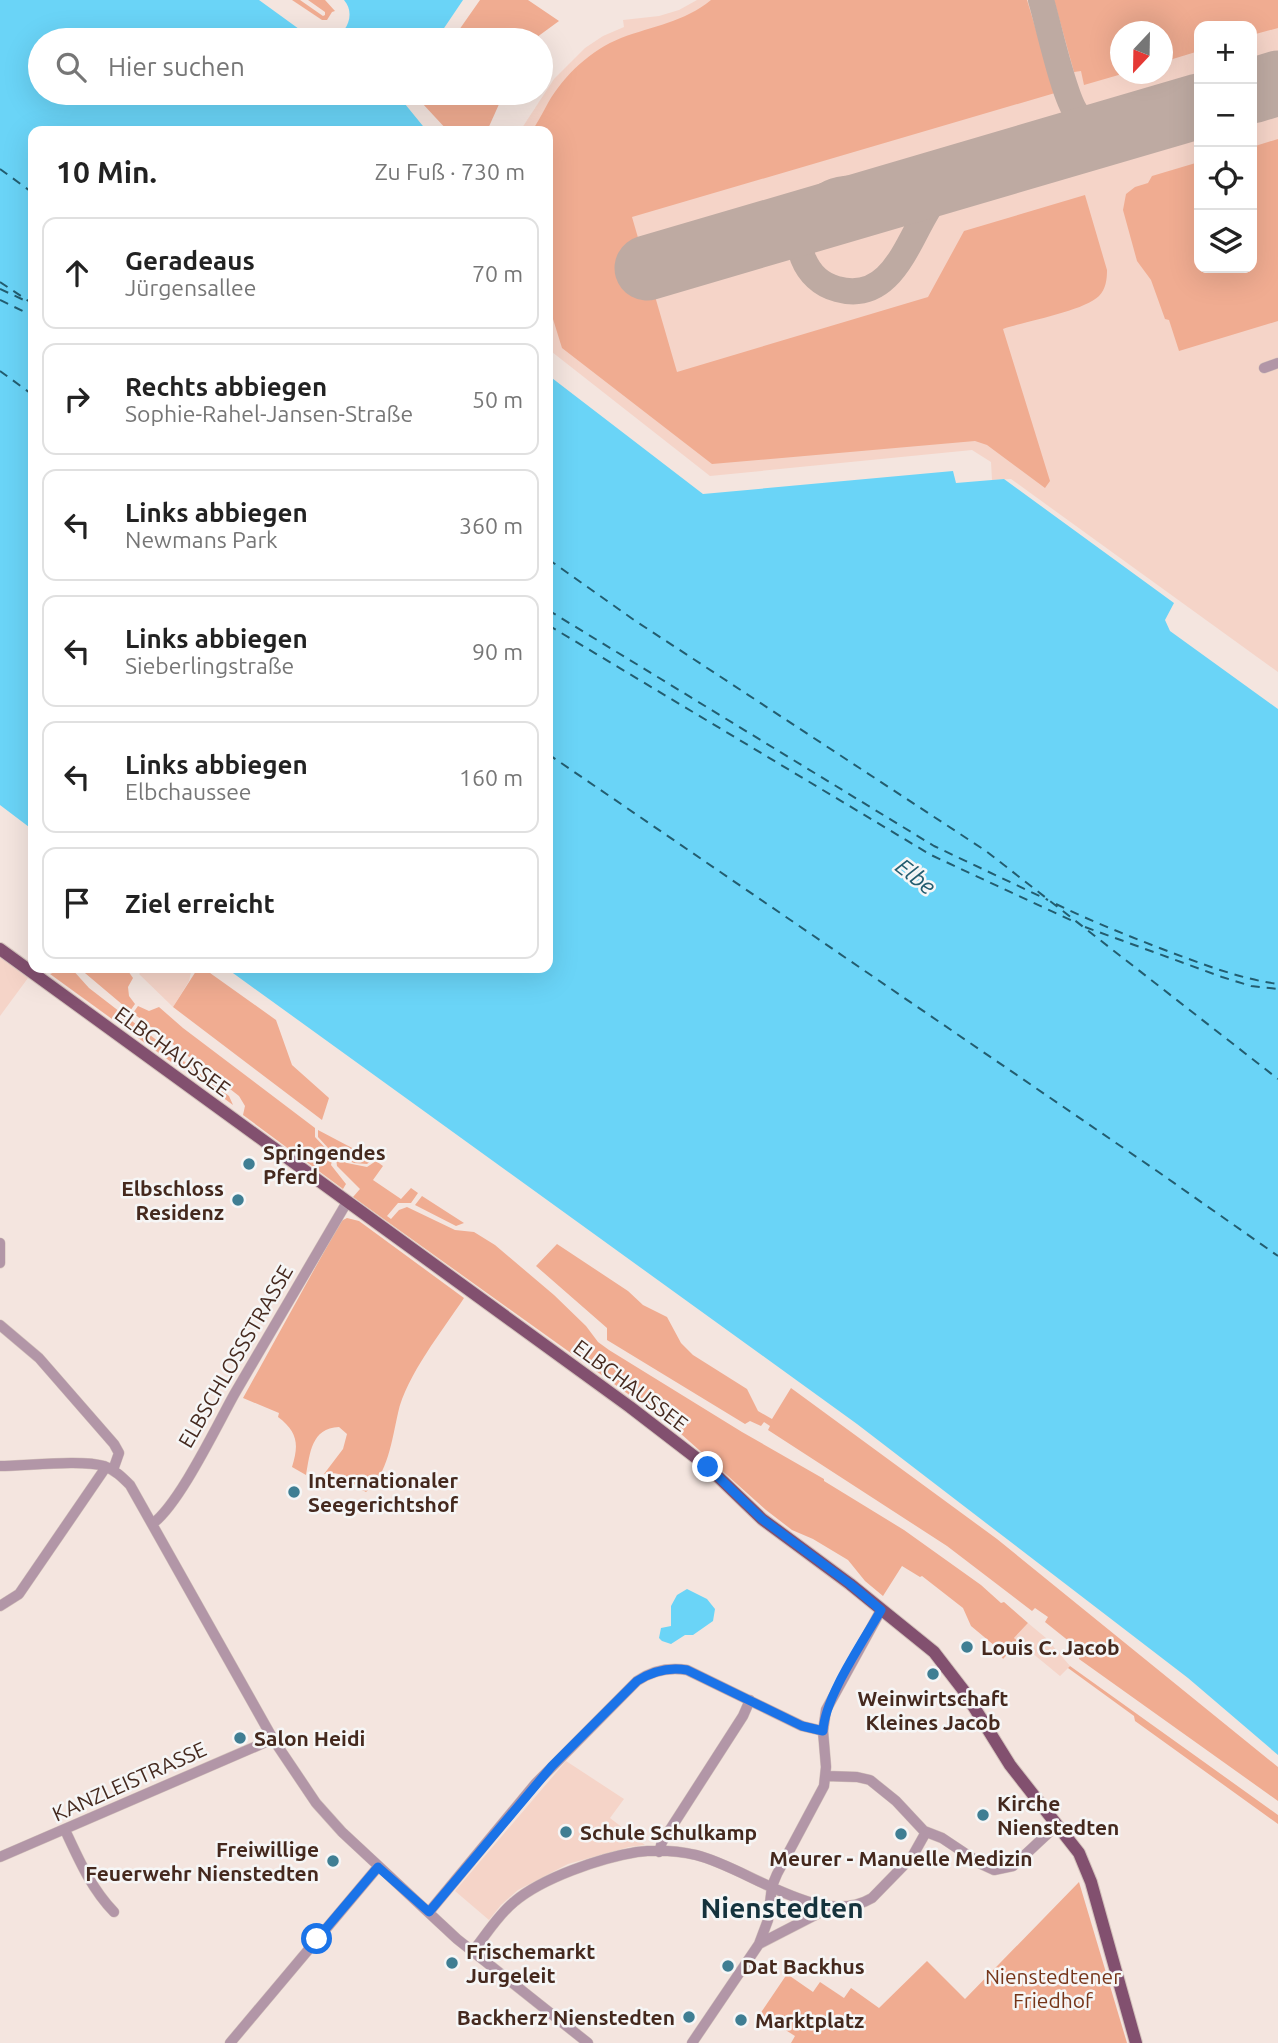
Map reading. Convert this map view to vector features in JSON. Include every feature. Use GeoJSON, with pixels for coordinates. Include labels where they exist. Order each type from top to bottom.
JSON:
{"type":"FeatureCollection","features":[{"type":"Feature","properties":{"kind":"main road","name":"ELBCHAUSSEE"},"geometry":{"type":"LineString","coordinates":[[0,949],[28,969]]}},
{"type":"Feature","properties":{"kind":"main road","name":"ELBCHAUSSEE"},"geometry":{"type":"LineString","coordinates":[[33,973],[673,1439],[708,1467],[762,1519],[850,1584],[940,1658],[974,1706],[998,1749],[1085,1864],[1136,2043]]}},
{"type":"Feature","properties":{"kind":"street"},"geometry":{"type":"LineString","coordinates":[[1264,368],[1278,363]]}},
{"type":"Feature","properties":{"kind":"street","name":"ELBSCHLOSSSTRASSE"},"geometry":{"type":"LineString","coordinates":[[152,1524],[162,1517],[184,1483],[347,1202]]}},
{"type":"Feature","properties":{"kind":"street"},"geometry":{"type":"LineString","coordinates":[[0,1242],[0,1263]]}},
{"type":"Feature","properties":{"kind":"street"},"geometry":{"type":"LineString","coordinates":[[0,1325],[39,1358],[114,1444],[119,1457],[19,1594],[0,1606]]}},
{"type":"Feature","properties":{"kind":"street"},"geometry":{"type":"LineString","coordinates":[[0,1466],[87,1464],[109,1468],[130,1485],[273,1739],[316,1803],[378,1867],[473,1951],[588,2043]]}},
{"type":"Feature","properties":{"kind":"street"},"geometry":{"type":"LineString","coordinates":[[692,2043],[759,1944],[768,1920],[772,1886],[820,1795],[826,1776],[823,1720],[830,1702],[881,1610]]}},
{"type":"Feature","properties":{"kind":"street"},"geometry":{"type":"LineString","coordinates":[[429,1912],[552,1766],[637,1681],[651,1673],[678,1668],[697,1674],[802,1726],[823,1731]]}},
{"type":"Feature","properties":{"kind":"street"},"geometry":{"type":"LineString","coordinates":[[659,1852],[662,1842],[743,1716],[750,1700]]}},
{"type":"Feature","properties":{"kind":"street","name":"KANZLEISTRASSE"},"geometry":{"type":"LineString","coordinates":[[0,1857],[273,1739]]}},
{"type":"Feature","properties":{"kind":"street"},"geometry":{"type":"LineString","coordinates":[[826,1776],[870,1780],[896,1801],[926,1832],[942,1838],[986,1867],[998,1870],[1017,1863],[1057,1825]]}},
{"type":"Feature","properties":{"kind":"street"},"geometry":{"type":"LineString","coordinates":[[65,1830],[88,1878],[99,1896],[114,1912]]}},
{"type":"Feature","properties":{"kind":"street"},"geometry":{"type":"LineString","coordinates":[[473,1951],[508,1908],[528,1892],[582,1868],[628,1854],[659,1852],[697,1856],[772,1886],[785,1894],[824,1906],[854,1904],[864,1903],[872,1898],[912,1857],[926,1832]]}},
{"type":"Feature","properties":{"kind":"street"},"geometry":{"type":"LineString","coordinates":[[230,2043],[378,1867]]}},
{"type":"Feature","properties":{"kind":"street"},"geometry":{"type":"LineString","coordinates":[[759,1944],[821,1912],[824,1906]]}},
{"type":"Feature","properties":{"kind":"shaded area"},"geometry":{"type":"Polygon","coordinates":[[[697,0],[1278,0],[1278,672],[1011,479],[992,480],[991,462],[972,450],[710,476],[553,353],[553,126],[523,126],[537,105],[553,105],[554,79],[585,48],[624,27],[623,20],[659,16],[679,10],[697,0]]]}},
{"type":"Feature","properties":{"kind":"shaded area"},"geometry":{"type":"Polygon","coordinates":[[[0,957],[28,978],[0,1016],[0,957]]]}},
{"type":"Feature","properties":{"kind":"shaded area"},"geometry":{"type":"Polygon","coordinates":[[[140,973],[191,973],[173,1007],[140,973]]]}},
{"type":"Feature","properties":{"kind":"shaded area"},"geometry":{"type":"Polygon","coordinates":[[[1028,1623],[1046,1638],[1070,1666],[1060,1676],[1014,1638],[1028,1623]]]}},
{"type":"Feature","properties":{"kind":"shaded area","name":"Schule Schulkamp"},"geometry":{"type":"Polygon","coordinates":[[[566,1761],[624,1799],[610,1818],[645,1845],[568,1864],[518,1890],[489,1920],[455,1891],[566,1761]]]}},
{"type":"Feature","properties":{"kind":"green space"},"geometry":{"type":"Polygon","coordinates":[[[292,0],[300,0],[323,16],[325,12],[308,0],[325,0],[335,11],[327,20],[322,20],[292,0]]]}},
{"type":"Feature","properties":{"kind":"green space"},"geometry":{"type":"Polygon","coordinates":[[[480,0],[528,0],[559,21],[549,28],[460,28],[480,0]]]}},
{"type":"Feature","properties":{"kind":"green space"},"geometry":{"type":"Polygon","coordinates":[[[711,0],[1027,0],[1055,93],[632,217],[677,372],[928,297],[964,231],[1085,195],[1107,270],[1103,290],[1099,296],[1081,306],[1003,329],[1050,481],[1045,488],[987,445],[975,441],[712,464],[562,348],[553,319],[553,126],[535,126],[547,105],[553,105],[553,96],[562,83],[589,56],[621,38],[668,23],[711,0]]]}},
{"type":"Feature","properties":{"kind":"green space"},"geometry":{"type":"Polygon","coordinates":[[[1054,0],[1278,0],[1278,28],[1257,34],[1257,21],[1194,21],[1194,53],[1173,59],[1173,21],[1110,21],[1110,77],[1084,85],[1081,71],[1074,72],[1054,0]]]}},
{"type":"Feature","properties":{"kind":"green space"},"geometry":{"type":"Polygon","coordinates":[[[424,105],[499,105],[489,126],[443,126],[424,105]]]}},
{"type":"Feature","properties":{"kind":"green space"},"geometry":{"type":"Polygon","coordinates":[[[1278,139],[1278,321],[1179,351],[1151,280],[1137,261],[1123,210],[1126,194],[1135,187],[1148,183],[1152,176],[1194,163],[1194,273],[1257,273],[1257,145],[1278,139]]]}},
{"type":"Feature","properties":{"kind":"green space"},"geometry":{"type":"Polygon","coordinates":[[[76,973],[89,988],[229,1096],[233,1105],[206,1085],[208,1083],[198,1075],[195,1077],[174,1064],[50,974],[76,973]]]}},
{"type":"Feature","properties":{"kind":"green space"},"geometry":{"type":"Polygon","coordinates":[[[85,973],[130,973],[133,978],[128,987],[129,996],[135,1004],[130,1011],[85,973]]]}},
{"type":"Feature","properties":{"kind":"green space"},"geometry":{"type":"Polygon","coordinates":[[[195,973],[210,973],[276,1020],[292,1065],[329,1098],[322,1120],[173,1007],[195,973]]]}},
{"type":"Feature","properties":{"kind":"green space"},"geometry":{"type":"Polygon","coordinates":[[[138,1006],[149,1011],[159,1007],[315,1128],[315,1137],[333,1156],[331,1165],[346,1184],[343,1189],[243,1115],[245,1106],[239,1096],[133,1013],[138,1006]]]}},
{"type":"Feature","properties":{"kind":"green space"},"geometry":{"type":"Polygon","coordinates":[[[318,1130],[373,1159],[367,1164],[354,1163],[341,1157],[343,1153],[333,1148],[331,1151],[318,1137],[318,1130]]]}},
{"type":"Feature","properties":{"kind":"green space"},"geometry":{"type":"Polygon","coordinates":[[[336,1158],[367,1167],[376,1161],[383,1166],[373,1180],[401,1199],[411,1188],[418,1193],[411,1203],[398,1203],[387,1216],[391,1219],[399,1210],[407,1207],[455,1230],[474,1232],[495,1245],[554,1295],[586,1326],[598,1342],[609,1350],[904,1530],[981,1585],[1001,1603],[1004,1602],[1028,1623],[1014,1638],[1019,1642],[1003,1659],[995,1646],[971,1626],[963,1608],[922,1576],[902,1566],[883,1596],[865,1581],[848,1560],[792,1530],[766,1510],[670,1424],[353,1197],[360,1189],[337,1166],[336,1158]]]}},
{"type":"Feature","properties":{"kind":"green space"},"geometry":{"type":"Polygon","coordinates":[[[422,1196],[464,1223],[456,1226],[415,1205],[422,1196]]]}},
{"type":"Feature","properties":{"kind":"green space"},"geometry":{"type":"Polygon","coordinates":[[[347,1218],[359,1221],[464,1298],[409,1384],[402,1399],[384,1466],[366,1492],[343,1476],[324,1474],[343,1449],[347,1434],[339,1427],[330,1428],[317,1437],[306,1475],[292,1467],[296,1452],[295,1439],[290,1428],[278,1417],[279,1413],[243,1398],[341,1221],[347,1218]]]}},
{"type":"Feature","properties":{"kind":"green space"},"geometry":{"type":"Polygon","coordinates":[[[557,1244],[628,1291],[643,1305],[667,1317],[681,1343],[693,1355],[747,1389],[758,1411],[772,1419],[791,1388],[997,1539],[1278,1767],[1278,1801],[1079,1659],[1080,1650],[1045,1622],[1048,1617],[1035,1608],[1032,1611],[947,1546],[768,1430],[770,1426],[764,1422],[761,1426],[750,1421],[745,1424],[607,1340],[607,1328],[536,1266],[557,1244]]]}},
{"type":"Feature","properties":{"kind":"green space"},"geometry":{"type":"Polygon","coordinates":[[[1070,1666],[1278,1815],[1278,1824],[1135,1721],[1134,1716],[1068,1668],[1070,1666]]]}},
{"type":"Feature","properties":{"kind":"green space","name":"Nienstedtener Friedhof"},"geometry":{"type":"Polygon","coordinates":[[[1079,1882],[1127,2043],[791,2043],[795,2036],[760,2014],[787,1974],[813,1992],[820,1982],[844,1998],[851,1988],[879,2008],[927,1961],[965,1999],[1079,1882]]]}},
{"type":"Feature","properties":{"kind":"water"},"geometry":{"type":"Polygon","coordinates":[[[0,0],[259,0],[298,28],[28,28],[28,105],[406,105],[423,126],[28,126],[28,826],[0,805],[0,0]]]}},
{"type":"Feature","properties":{"kind":"water"},"geometry":{"type":"Polygon","coordinates":[[[344,0],[463,0],[444,28],[346,28],[348,5],[344,0]]]}},
{"type":"Feature","properties":{"kind":"water","name":"Elbe"},"geometry":{"type":"Polygon","coordinates":[[[553,379],[703,494],[953,471],[956,483],[1004,479],[1174,603],[1165,620],[1170,631],[1278,709],[1278,1755],[1188,1678],[857,1424],[233,973],[553,973],[553,379]]]}},
{"type":"Feature","properties":{"kind":"water"},"geometry":{"type":"Polygon","coordinates":[[[687,1589],[707,1599],[715,1609],[713,1621],[693,1635],[685,1635],[671,1644],[662,1641],[659,1638],[661,1628],[671,1626],[671,1606],[677,1595],[687,1589]]]}},
{"type":"Feature","properties":{"kind":"ferry route"},"geometry":{"type":"LineString","coordinates":[[0,169],[28,189]]}},
{"type":"Feature","properties":{"kind":"ferry route"},"geometry":{"type":"LineString","coordinates":[[0,282],[28,301]]}},
{"type":"Feature","properties":{"kind":"ferry route"},"geometry":{"type":"LineString","coordinates":[[0,289],[26,301]]}},
{"type":"Feature","properties":{"kind":"ferry route"},"geometry":{"type":"LineString","coordinates":[[0,300],[28,314]]}},
{"type":"Feature","properties":{"kind":"ferry route"},"geometry":{"type":"LineString","coordinates":[[0,371],[28,391]]}},
{"type":"Feature","properties":{"kind":"ferry route"},"geometry":{"type":"LineString","coordinates":[[553,563],[634,620],[986,851],[1278,1079]]}},
{"type":"Feature","properties":{"kind":"ferry route"},"geometry":{"type":"LineString","coordinates":[[553,613],[934,846],[1048,900]]}},
{"type":"Feature","properties":{"kind":"ferry route"},"geometry":{"type":"LineString","coordinates":[[553,628],[931,855],[1077,923]]}},
{"type":"Feature","properties":{"kind":"ferry route"},"geometry":{"type":"LineString","coordinates":[[553,757],[1278,1256]]}},
{"type":"Feature","properties":{"kind":"ferry route"},"geometry":{"type":"LineString","coordinates":[[1056,904],[1196,962],[1278,984]]}},
{"type":"Feature","properties":{"kind":"ferry route"},"geometry":{"type":"LineString","coordinates":[[1085,927],[1222,977],[1251,986],[1278,989]]}},
{"type":"Feature","properties":{"kind":"taxiway"},"geometry":{"type":"LineString","coordinates":[[1041,0],[1062,77],[1077,114],[1098,126],[1121,129]]}},
{"type":"Feature","properties":{"kind":"taxiway"},"geometry":{"type":"LineString","coordinates":[[903,193],[849,188],[837,190],[816,203],[807,216],[800,242],[801,253],[812,273],[826,285],[837,289],[857,291],[874,286],[900,261],[938,195],[969,174]]}},
{"type":"Feature","properties":{"kind":"runway"},"geometry":{"type":"LineString","coordinates":[[1257,89],[1278,83]]}},
{"type":"Feature","properties":{"kind":"runway"},"geometry":{"type":"LineString","coordinates":[[647,268],[1194,107]]}},
{"type":"Feature","properties":{"kind":"place","name":"Springendes Pferd"},"geometry":{"type":"Point","coordinates":[249,1164]}},
{"type":"Feature","properties":{"kind":"place","name":"Elbschloss Residenz"},"geometry":{"type":"Point","coordinates":[238,1200]}},
{"type":"Feature","properties":{"kind":"place","name":"Internationaler Seegerichtshof"},"geometry":{"type":"Point","coordinates":[294,1492]}},
{"type":"Feature","properties":{"kind":"place","name":"Louis C. Jacob"},"geometry":{"type":"Point","coordinates":[967,1647]}},
{"type":"Feature","properties":{"kind":"place","name":"Weinwirtschaft Kleines Jacob"},"geometry":{"type":"Point","coordinates":[933,1674]}},
{"type":"Feature","properties":{"kind":"place","name":"Salon Heidi"},"geometry":{"type":"Point","coordinates":[240,1738]}},
{"type":"Feature","properties":{"kind":"place","name":"Kirche Nienstedten"},"geometry":{"type":"Point","coordinates":[983,1815]}},
{"type":"Feature","properties":{"kind":"place","name":"Schule Schulkamp"},"geometry":{"type":"Point","coordinates":[566,1832]}},
{"type":"Feature","properties":{"kind":"place","name":"Meurer - Manuelle Medizin"},"geometry":{"type":"Point","coordinates":[901,1834]}},
{"type":"Feature","properties":{"kind":"place","name":"Freiwillige Feuerwehr Nienstedten"},"geometry":{"type":"Point","coordinates":[333,1861]}},
{"type":"Feature","properties":{"kind":"place","name":"Frischemarkt Jurgeleit"},"geometry":{"type":"Point","coordinates":[452,1963]}},
{"type":"Feature","properties":{"kind":"place","name":"Dat Backhus"},"geometry":{"type":"Point","coordinates":[728,1966]}},
{"type":"Feature","properties":{"kind":"place","name":"Backherz Nienstedten"},"geometry":{"type":"Point","coordinates":[689,2017]}},
{"type":"Feature","properties":{"kind":"place","name":"Marktplatz"},"geometry":{"type":"Point","coordinates":[741,2020]}},
{"type":"Feature","properties":{"kind":"district","name":"Nienstedten"},"geometry":{"type":"Point","coordinates":[782,1907]}},
{"type":"Feature","properties":{"kind":"route"},"geometry":{"type":"LineString","coordinates":[[317,1939],[378,1867],[429,1912],[536,1783],[637,1681],[651,1673],[663,1669],[687,1670],[802,1726],[823,1731],[826,1710],[881,1610],[762,1519],[708,1467]]}}]}
